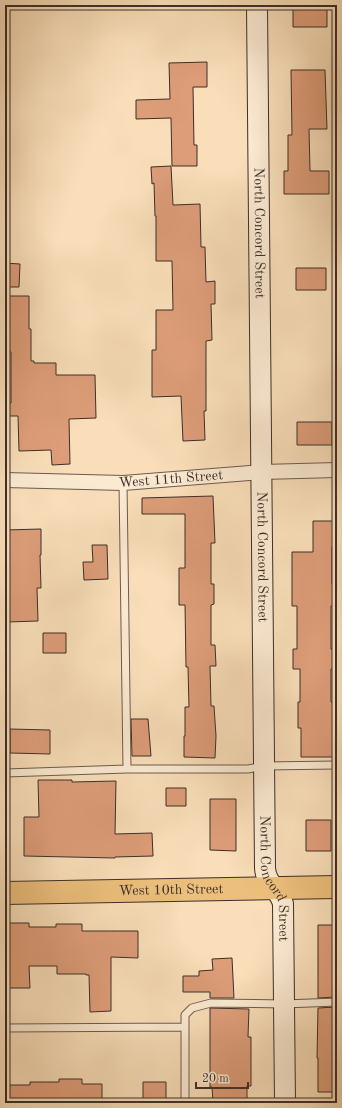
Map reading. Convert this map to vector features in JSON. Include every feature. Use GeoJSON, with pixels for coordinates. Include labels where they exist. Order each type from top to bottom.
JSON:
{"type":"FeatureCollection","features":[{"type":"Feature","properties":{"kind":"main road","name":"North Concord Street"},"geometry":{"type":"LineString","coordinates":[[256,5],[265,872],[268,881],[280,895],[283,904],[285,1103]]}},
{"type":"Feature","properties":{"kind":"main road","name":"West 10th Street"},"geometry":{"type":"LineString","coordinates":[[5,894],[337,887]]}},
{"type":"Feature","properties":{"kind":"street","name":"West 11th Street"},"geometry":{"type":"LineString","coordinates":[[5,480],[123,483],[262,472],[337,470]]}},
{"type":"Feature","properties":{"kind":"lane"},"geometry":{"type":"LineString","coordinates":[[123,483],[127,770]]}},
{"type":"Feature","properties":{"kind":"lane"},"geometry":{"type":"LineString","coordinates":[[5,773],[248,769],[264,766],[337,765]]}},
{"type":"Feature","properties":{"kind":"lane"},"geometry":{"type":"LineString","coordinates":[[185,1103],[185,1015],[192,1008],[211,1003],[284,1004],[337,1002]]}},
{"type":"Feature","properties":{"kind":"lane"},"geometry":{"type":"LineString","coordinates":[[5,1028],[185,1027]]}},
{"type":"Feature","properties":{"kind":"building"},"geometry":{"type":"Polygon","coordinates":[[[293,7],[327,7],[327,27],[293,27],[293,7]]]}},
{"type":"Feature","properties":{"kind":"building"},"geometry":{"type":"Polygon","coordinates":[[[207,62],[207,87],[193,87],[194,145],[197,145],[197,166],[172,166],[171,118],[136,119],[136,100],[170,99],[169,63],[207,62]]]}},
{"type":"Feature","properties":{"kind":"building"},"geometry":{"type":"Polygon","coordinates":[[[291,70],[325,70],[327,129],[309,129],[310,171],[329,171],[329,194],[284,194],[284,171],[288,171],[288,135],[292,135],[291,70]]]}},
{"type":"Feature","properties":{"kind":"building"},"geometry":{"type":"Polygon","coordinates":[[[171,166],[173,205],[200,204],[201,247],[205,247],[206,282],[215,281],[215,304],[211,304],[212,340],[206,341],[206,411],[204,411],[205,440],[183,441],[181,396],[152,397],[152,350],[156,350],[156,310],[173,310],[172,261],[156,261],[156,216],[154,183],[152,184],[151,167],[171,166]]]}},
{"type":"Feature","properties":{"kind":"building"},"geometry":{"type":"Polygon","coordinates":[[[5,263],[20,264],[19,287],[5,287],[5,263]]]}},
{"type":"Feature","properties":{"kind":"building"},"geometry":{"type":"Polygon","coordinates":[[[296,268],[326,268],[326,290],[296,290],[296,268]]]}},
{"type":"Feature","properties":{"kind":"building"},"geometry":{"type":"Polygon","coordinates":[[[7,296],[29,296],[31,361],[34,361],[34,363],[56,363],[56,375],[95,375],[96,418],[69,419],[70,464],[52,465],[51,450],[19,451],[18,416],[8,416],[8,403],[11,403],[11,352],[8,351],[9,319],[7,319],[7,296]]]}},
{"type":"Feature","properties":{"kind":"building"},"geometry":{"type":"Polygon","coordinates":[[[297,422],[332,422],[332,445],[297,445],[297,422]]]}},
{"type":"Feature","properties":{"kind":"building"},"geometry":{"type":"Polygon","coordinates":[[[213,496],[215,543],[211,543],[211,584],[214,584],[214,604],[211,605],[211,645],[215,645],[216,666],[210,666],[211,706],[214,706],[216,736],[215,758],[184,757],[185,707],[189,707],[188,667],[186,667],[185,605],[179,605],[179,568],[185,568],[185,514],[142,514],[142,498],[213,496]]]}},
{"type":"Feature","properties":{"kind":"building"},"geometry":{"type":"Polygon","coordinates":[[[313,521],[337,521],[337,547],[332,547],[332,584],[334,584],[334,606],[331,606],[331,649],[337,649],[337,669],[331,669],[331,702],[337,702],[335,757],[301,757],[301,728],[298,728],[300,669],[293,669],[293,649],[297,649],[297,606],[292,606],[292,552],[313,552],[313,521]]]}},
{"type":"Feature","properties":{"kind":"building"},"geometry":{"type":"Polygon","coordinates":[[[41,529],[41,588],[37,588],[38,621],[7,622],[7,589],[5,589],[5,530],[41,529]]]}},
{"type":"Feature","properties":{"kind":"building"},"geometry":{"type":"Polygon","coordinates":[[[92,545],[107,545],[108,579],[84,580],[83,562],[93,562],[92,545]]]}},
{"type":"Feature","properties":{"kind":"building"},"geometry":{"type":"Polygon","coordinates":[[[43,633],[66,633],[66,653],[43,653],[43,633]]]}},
{"type":"Feature","properties":{"kind":"building"},"geometry":{"type":"Polygon","coordinates":[[[131,719],[148,719],[151,756],[132,756],[131,719]]]}},
{"type":"Feature","properties":{"kind":"building"},"geometry":{"type":"Polygon","coordinates":[[[10,729],[50,730],[50,754],[10,753],[10,729]]]}},
{"type":"Feature","properties":{"kind":"building"},"geometry":{"type":"Polygon","coordinates":[[[38,780],[72,780],[72,782],[116,781],[115,834],[152,833],[153,856],[115,858],[24,856],[24,817],[39,817],[38,780]]]}},
{"type":"Feature","properties":{"kind":"building"},"geometry":{"type":"Polygon","coordinates":[[[166,788],[186,788],[186,806],[166,806],[166,788]]]}},
{"type":"Feature","properties":{"kind":"building"},"geometry":{"type":"Polygon","coordinates":[[[210,799],[236,799],[236,851],[210,850],[210,799]]]}},
{"type":"Feature","properties":{"kind":"building"},"geometry":{"type":"Polygon","coordinates":[[[306,820],[331,820],[331,851],[306,851],[306,820]]]}},
{"type":"Feature","properties":{"kind":"building"},"geometry":{"type":"Polygon","coordinates":[[[5,923],[29,923],[29,927],[56,927],[56,924],[82,924],[82,931],[138,931],[138,958],[111,957],[111,1011],[90,1012],[89,975],[57,974],[57,966],[29,966],[30,988],[5,988],[5,923]]]}},
{"type":"Feature","properties":{"kind":"building"},"geometry":{"type":"Polygon","coordinates":[[[318,925],[337,925],[337,997],[318,998],[318,925]]]}},
{"type":"Feature","properties":{"kind":"building"},"geometry":{"type":"Polygon","coordinates":[[[232,958],[234,998],[210,998],[210,992],[183,992],[183,976],[199,976],[199,971],[213,970],[212,959],[232,958]]]}},
{"type":"Feature","properties":{"kind":"building"},"geometry":{"type":"Polygon","coordinates":[[[337,1007],[337,1092],[318,1092],[318,1008],[337,1007]]]}},
{"type":"Feature","properties":{"kind":"building"},"geometry":{"type":"Polygon","coordinates":[[[210,1008],[249,1009],[248,1037],[251,1037],[251,1086],[247,1086],[247,1103],[213,1103],[212,1087],[210,1087],[210,1008]]]}},
{"type":"Feature","properties":{"kind":"building"},"geometry":{"type":"Polygon","coordinates":[[[59,1079],[82,1079],[82,1084],[102,1084],[102,1103],[5,1103],[5,1085],[30,1085],[30,1082],[59,1082],[59,1079]]]}},
{"type":"Feature","properties":{"kind":"building"},"geometry":{"type":"Polygon","coordinates":[[[143,1082],[166,1082],[166,1103],[143,1103],[143,1082]]]}}]}
